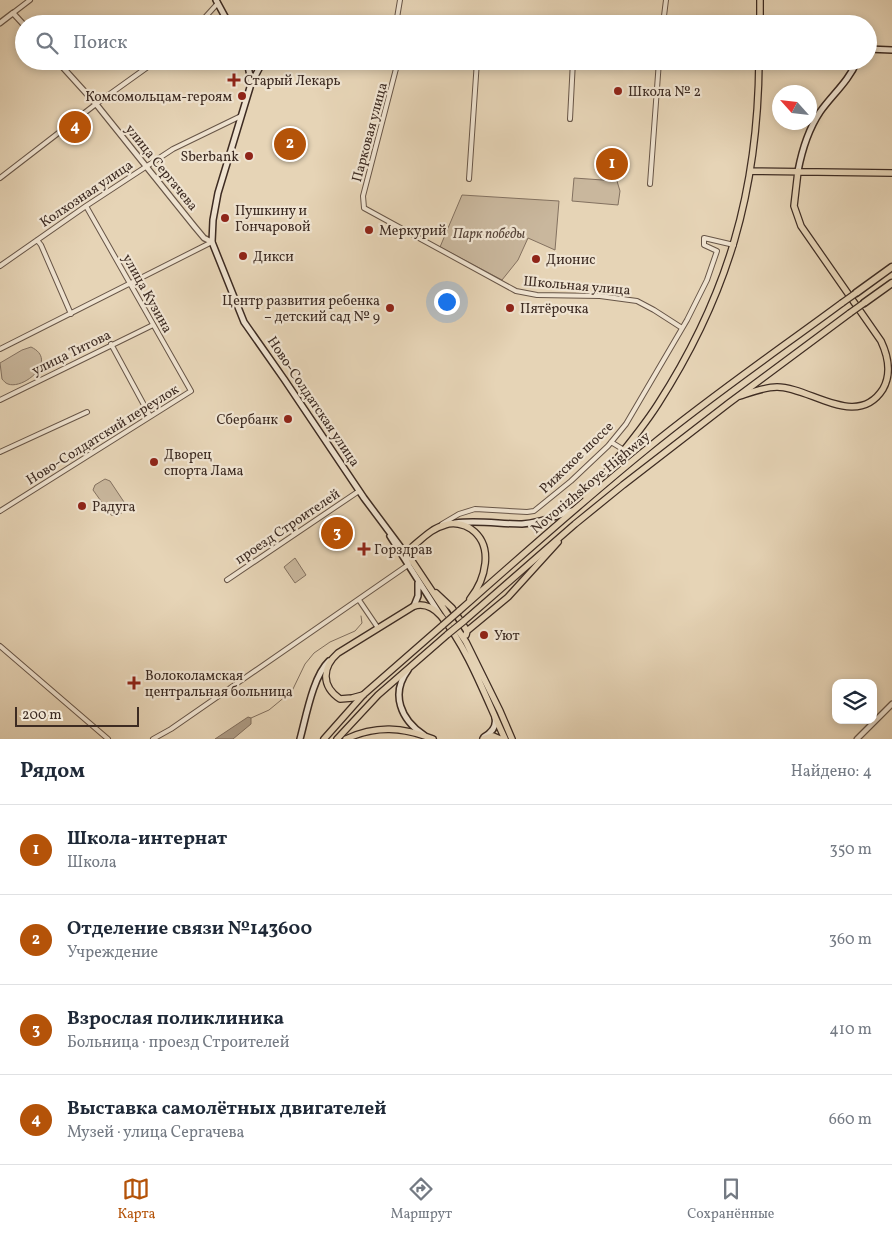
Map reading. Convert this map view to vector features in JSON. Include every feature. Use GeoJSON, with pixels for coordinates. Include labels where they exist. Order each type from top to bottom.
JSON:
{"type":"FeatureCollection","features":[{"type":"Feature","properties":{"kind":"highway","name":"Novorizhskoye Highway"},"geometry":{"type":"LineString","coordinates":[[856,293],[892,267]]}},
{"type":"Feature","properties":{"kind":"highway","name":"Novorizhskoye Highway"},"geometry":{"type":"LineString","coordinates":[[864,303],[892,283]]}},
{"type":"Feature","properties":{"kind":"main road"},"geometry":{"type":"LineString","coordinates":[[760,0],[760,15]]}},
{"type":"Feature","properties":{"kind":"main road"},"geometry":{"type":"LineString","coordinates":[[217,2],[224,15]]}},
{"type":"Feature","properties":{"kind":"main road"},"geometry":{"type":"LineString","coordinates":[[877,49],[892,50]]}},
{"type":"Feature","properties":{"kind":"main road","name":"Ново-Солдатская улица"},"geometry":{"type":"LineString","coordinates":[[249,70],[251,84]]}},
{"type":"Feature","properties":{"kind":"main road","name":"Ново-Солдатская улица"},"geometry":{"type":"LineString","coordinates":[[258,70],[251,84],[218,193],[213,220],[212,242],[244,322],[359,491],[410,563],[431,589],[466,642],[512,739]]}},
{"type":"Feature","properties":{"kind":"main road"},"geometry":{"type":"LineString","coordinates":[[580,505],[658,405],[682,364],[714,300],[734,245],[751,171],[758,106],[759,70]]}},
{"type":"Feature","properties":{"kind":"main road"},"geometry":{"type":"LineString","coordinates":[[738,396],[777,387],[797,391],[834,404],[847,407],[856,406],[875,399],[887,378],[888,361],[881,341],[801,226],[794,206],[798,171],[804,144],[820,112],[853,70]]}},
{"type":"Feature","properties":{"kind":"main road"},"geometry":{"type":"LineString","coordinates":[[751,171],[892,173]]}},
{"type":"Feature","properties":{"kind":"main road","name":"Novorizhskoye Highway"},"geometry":{"type":"LineString","coordinates":[[324,739],[363,695],[580,505],[648,448],[732,382],[856,293]]}},
{"type":"Feature","properties":{"kind":"main road","name":"Novorizhskoye Highway"},"geometry":{"type":"LineString","coordinates":[[337,739],[378,695],[415,661],[575,524],[738,396],[864,303]]}},
{"type":"Feature","properties":{"kind":"main road"},"geometry":{"type":"LineString","coordinates":[[410,563],[412,546],[436,528],[449,524],[477,522],[524,524],[543,521],[573,511]]}},
{"type":"Feature","properties":{"kind":"main road"},"geometry":{"type":"LineString","coordinates":[[449,524],[462,525],[474,531],[481,539],[485,554],[485,568],[481,582],[466,605]]}},
{"type":"Feature","properties":{"kind":"main road"},"geometry":{"type":"LineString","coordinates":[[467,631],[522,583],[575,524]]}},
{"type":"Feature","properties":{"kind":"main road","name":"Ново-Солдатская улица"},"geometry":{"type":"LineString","coordinates":[[385,527],[397,541],[410,563],[417,580],[469,661],[505,739]]}},
{"type":"Feature","properties":{"kind":"main road"},"geometry":{"type":"LineString","coordinates":[[397,541],[412,546]]}},
{"type":"Feature","properties":{"kind":"main road"},"geometry":{"type":"LineString","coordinates":[[414,606],[419,588],[417,580]]}},
{"type":"Feature","properties":{"kind":"main road"},"geometry":{"type":"LineString","coordinates":[[431,589],[447,602],[467,631],[466,642]]}},
{"type":"Feature","properties":{"kind":"main road"},"geometry":{"type":"LineString","coordinates":[[300,739],[317,680],[325,666],[338,653],[414,606],[428,606],[441,615]]}},
{"type":"Feature","properties":{"kind":"main road"},"geometry":{"type":"LineString","coordinates":[[332,659],[326,675],[329,690],[340,699],[363,695]]}},
{"type":"Feature","properties":{"kind":"main road"},"geometry":{"type":"LineString","coordinates":[[415,661],[405,674],[401,684],[400,703],[410,725],[433,739]]}},
{"type":"Feature","properties":{"kind":"main road"},"geometry":{"type":"LineString","coordinates":[[482,739],[491,733],[494,728],[496,722],[494,715]]}},
{"type":"Feature","properties":{"kind":"main road"},"geometry":{"type":"LineString","coordinates":[[346,739],[367,730],[389,728],[427,736]]}},
{"type":"Feature","properties":{"kind":"main road"},"geometry":{"type":"LineString","coordinates":[[482,739],[493,736],[500,739]]}},
{"type":"Feature","properties":{"kind":"street"},"geometry":{"type":"LineString","coordinates":[[0,23],[30,0]]}},
{"type":"Feature","properties":{"kind":"street"},"geometry":{"type":"LineString","coordinates":[[398,15],[400,0]]}},
{"type":"Feature","properties":{"kind":"street"},"geometry":{"type":"LineString","coordinates":[[664,15],[666,0]]}},
{"type":"Feature","properties":{"kind":"street"},"geometry":{"type":"LineString","coordinates":[[206,15],[217,2]]}},
{"type":"Feature","properties":{"kind":"street","name":"улица Сергачева"},"geometry":{"type":"LineString","coordinates":[[65,70],[96,104],[204,238],[212,242]]}},
{"type":"Feature","properties":{"kind":"street"},"geometry":{"type":"LineString","coordinates":[[0,178],[143,70]]}},
{"type":"Feature","properties":{"kind":"street","name":"Парковая улица"},"geometry":{"type":"LineString","coordinates":[[364,208],[362,203],[363,196],[396,70]]}},
{"type":"Feature","properties":{"kind":"street"},"geometry":{"type":"LineString","coordinates":[[469,179],[476,70]]}},
{"type":"Feature","properties":{"kind":"street"},"geometry":{"type":"LineString","coordinates":[[570,119],[573,70]]}},
{"type":"Feature","properties":{"kind":"street"},"geometry":{"type":"LineString","coordinates":[[650,184],[658,70]]}},
{"type":"Feature","properties":{"kind":"street","name":"Колхозная улица"},"geometry":{"type":"LineString","coordinates":[[0,266],[86,206],[173,149],[241,116]]}},
{"type":"Feature","properties":{"kind":"street","name":"улица Кузина"},"geometry":{"type":"LineString","coordinates":[[86,206],[191,391]]}},
{"type":"Feature","properties":{"kind":"street","name":"Школьная улица"},"geometry":{"type":"LineString","coordinates":[[364,208],[516,291],[537,295],[600,296],[637,301],[682,328]]}},
{"type":"Feature","properties":{"kind":"street","name":"Рижское шоссе"},"geometry":{"type":"LineString","coordinates":[[436,528],[459,514],[475,509],[534,511],[570,481],[611,442],[626,424],[682,328],[707,280],[717,252],[704,245],[704,238],[734,245]]}},
{"type":"Feature","properties":{"kind":"street"},"geometry":{"type":"LineString","coordinates":[[36,240],[41,245],[71,314]]}},
{"type":"Feature","properties":{"kind":"street"},"geometry":{"type":"LineString","coordinates":[[0,349],[212,242]]}},
{"type":"Feature","properties":{"kind":"street","name":"улица Титова"},"geometry":{"type":"LineString","coordinates":[[0,400],[153,325]]}},
{"type":"Feature","properties":{"kind":"street"},"geometry":{"type":"LineString","coordinates":[[111,344],[150,416]]}},
{"type":"Feature","properties":{"kind":"street","name":"Ново-Солдатский переулок"},"geometry":{"type":"LineString","coordinates":[[0,511],[191,391]]}},
{"type":"Feature","properties":{"kind":"street"},"geometry":{"type":"LineString","coordinates":[[0,452],[87,412]]}},
{"type":"Feature","properties":{"kind":"street"},"geometry":{"type":"LineString","coordinates":[[611,442],[624,450]]}},
{"type":"Feature","properties":{"kind":"street","name":"проезд Строителей"},"geometry":{"type":"LineString","coordinates":[[227,580],[359,491]]}},
{"type":"Feature","properties":{"kind":"street"},"geometry":{"type":"LineString","coordinates":[[153,739],[171,730],[410,563]]}},
{"type":"Feature","properties":{"kind":"street"},"geometry":{"type":"LineString","coordinates":[[359,600],[378,628]]}},
{"type":"Feature","properties":{"kind":"street"},"geometry":{"type":"LineString","coordinates":[[0,646],[108,739]]}},
{"type":"Feature","properties":{"kind":"street"},"geometry":{"type":"LineString","coordinates":[[857,739],[892,704]]}},
{"type":"Feature","properties":{"kind":"green space"},"geometry":{"type":"Polygon","coordinates":[[[574,178],[617,181],[620,191],[618,205],[572,201],[574,178]]]}},
{"type":"Feature","properties":{"kind":"green space","name":"Парк победы"},"geometry":{"type":"Polygon","coordinates":[[[462,195],[559,201],[555,250],[528,238],[518,260],[502,280],[440,247],[462,195]]]}},
{"type":"Feature","properties":{"kind":"green space"},"geometry":{"type":"Polygon","coordinates":[[[31,347],[39,353],[41,359],[36,373],[22,383],[15,385],[6,383],[2,379],[0,363],[31,347]]]}},
{"type":"Feature","properties":{"kind":"green space"},"geometry":{"type":"Polygon","coordinates":[[[105,479],[110,481],[126,505],[125,511],[116,516],[111,515],[93,490],[95,485],[105,479]]]}},
{"type":"Feature","properties":{"kind":"green space"},"geometry":{"type":"Polygon","coordinates":[[[295,558],[306,575],[295,583],[284,567],[295,558]]]}},
{"type":"Feature","properties":{"kind":"shaded area"},"geometry":{"type":"Polygon","coordinates":[[[248,717],[251,718],[251,724],[233,739],[215,739],[248,717]]]}},
{"type":"Feature","properties":{"kind":"waterway"},"geometry":{"type":"LineString","coordinates":[[251,718],[269,710],[292,691],[305,664],[314,653],[330,642],[355,631],[362,623],[361,616]]}},
{"type":"Feature","properties":{"kind":"place","name":"Старый Лекарь"},"geometry":{"type":"Point","coordinates":[234,80]}},
{"type":"Feature","properties":{"kind":"place","name":"Школа № 2"},"geometry":{"type":"Point","coordinates":[618,91]}},
{"type":"Feature","properties":{"kind":"place","name":"Комсомольцам-героям"},"geometry":{"type":"Point","coordinates":[242,96]}},
{"type":"Feature","properties":{"kind":"place","name":"Выставка самолётных двигателей"},"geometry":{"type":"Point","coordinates":[75,127]}},
{"type":"Feature","properties":{"kind":"place","name":"Отделение связи №143600"},"geometry":{"type":"Point","coordinates":[290,144]}},
{"type":"Feature","properties":{"kind":"place","name":"Sberbank"},"geometry":{"type":"Point","coordinates":[249,156]}},
{"type":"Feature","properties":{"kind":"place","name":"Школа-интернат"},"geometry":{"type":"Point","coordinates":[612,164]}},
{"type":"Feature","properties":{"kind":"place","name":"Пушкину и Гончаровой"},"geometry":{"type":"Point","coordinates":[225,218]}},
{"type":"Feature","properties":{"kind":"place","name":"Меркурий"},"geometry":{"type":"Point","coordinates":[369,230]}},
{"type":"Feature","properties":{"kind":"place","name":"Дикси"},"geometry":{"type":"Point","coordinates":[243,256]}},
{"type":"Feature","properties":{"kind":"place","name":"Дионис"},"geometry":{"type":"Point","coordinates":[536,259]}},
{"type":"Feature","properties":{"kind":"place","name":"Центр развития ребенка – детский сад № 9"},"geometry":{"type":"Point","coordinates":[390,308]}},
{"type":"Feature","properties":{"kind":"place","name":"Пятёрочка"},"geometry":{"type":"Point","coordinates":[510,308]}},
{"type":"Feature","properties":{"kind":"place","name":"Сбербанк"},"geometry":{"type":"Point","coordinates":[288,419]}},
{"type":"Feature","properties":{"kind":"place","name":"Дворец спорта Лама"},"geometry":{"type":"Point","coordinates":[154,462]}},
{"type":"Feature","properties":{"kind":"place","name":"Радуга"},"geometry":{"type":"Point","coordinates":[82,506]}},
{"type":"Feature","properties":{"kind":"place","name":"Взрослая поликлиника"},"geometry":{"type":"Point","coordinates":[337,533]}},
{"type":"Feature","properties":{"kind":"place","name":"Горздрав"},"geometry":{"type":"Point","coordinates":[364,549]}},
{"type":"Feature","properties":{"kind":"place","name":"Уют"},"geometry":{"type":"Point","coordinates":[484,635]}},
{"type":"Feature","properties":{"kind":"place","name":"Волоколамская центральная больница"},"geometry":{"type":"Point","coordinates":[134,683]}}]}
